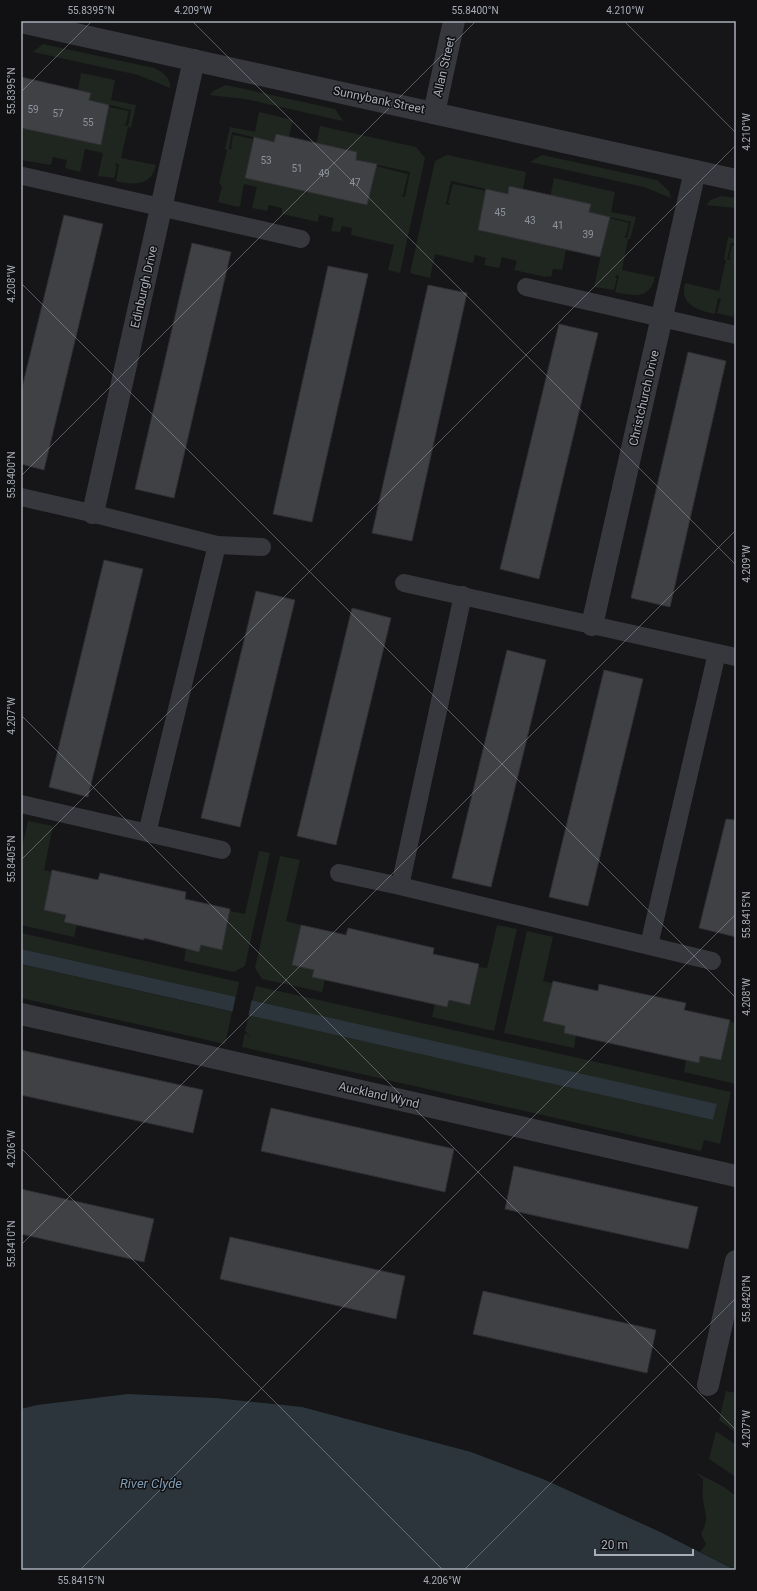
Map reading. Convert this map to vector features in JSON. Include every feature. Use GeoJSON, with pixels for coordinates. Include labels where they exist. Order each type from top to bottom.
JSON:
{"type":"FeatureCollection","features":[{"type":"Feature","properties":{"kind":"street","name":"Allan Street"},"geometry":{"type":"LineString","coordinates":[[434,113],[454,21]]}},
{"type":"Feature","properties":{"kind":"street","name":"Sunnybank Street"},"geometry":{"type":"LineString","coordinates":[[21,22],[736,180]]}},
{"type":"Feature","properties":{"kind":"street","name":"Edinburgh Drive"},"geometry":{"type":"LineString","coordinates":[[93,514],[194,60]]}},
{"type":"Feature","properties":{"kind":"street","name":"Christchurch Drive"},"geometry":{"type":"LineString","coordinates":[[592,625],[695,171]]}},
{"type":"Feature","properties":{"kind":"street","name":"Auckland Wynd"},"geometry":{"type":"LineString","coordinates":[[21,1014],[736,1176]]}},
{"type":"Feature","properties":{"kind":"street"},"geometry":{"type":"LineString","coordinates":[[708,1385],[736,1260]]}},
{"type":"Feature","properties":{"kind":"lane"},"geometry":{"type":"LineString","coordinates":[[23,176],[301,239]]}},
{"type":"Feature","properties":{"kind":"lane"},"geometry":{"type":"LineString","coordinates":[[526,287],[736,335]]}},
{"type":"Feature","properties":{"kind":"lane"},"geometry":{"type":"LineString","coordinates":[[21,497],[217,545],[262,548]]}},
{"type":"Feature","properties":{"kind":"lane"},"geometry":{"type":"LineString","coordinates":[[147,833],[217,545]]}},
{"type":"Feature","properties":{"kind":"lane"},"geometry":{"type":"LineString","coordinates":[[404,583],[736,657]]}},
{"type":"Feature","properties":{"kind":"lane"},"geometry":{"type":"LineString","coordinates":[[400,886],[463,595]]}},
{"type":"Feature","properties":{"kind":"lane"},"geometry":{"type":"LineString","coordinates":[[649,945],[717,653]]}},
{"type":"Feature","properties":{"kind":"lane"},"geometry":{"type":"LineString","coordinates":[[21,804],[222,850]]}},
{"type":"Feature","properties":{"kind":"lane"},"geometry":{"type":"LineString","coordinates":[[339,873],[400,886],[712,961]]}},
{"type":"Feature","properties":{"kind":"shaded area"},"geometry":{"type":"Polygon","coordinates":[[[43,44],[154,68],[163,73],[167,78],[170,88],[138,75],[33,52],[43,44]]]}},
{"type":"Feature","properties":{"kind":"shaded area"},"geometry":{"type":"Polygon","coordinates":[[[81,73],[115,80],[111,100],[136,105],[131,128],[128,127],[121,158],[156,165],[154,172],[146,181],[140,183],[129,183],[116,181],[119,165],[116,163],[115,165],[117,166],[114,178],[98,176],[103,153],[85,149],[80,172],[65,168],[67,160],[53,157],[51,165],[21,160],[21,128],[100,145],[109,107],[129,111],[126,123],[124,125],[128,126],[131,110],[89,100],[91,93],[78,90],[81,73]]]}},
{"type":"Feature","properties":{"kind":"shaded area"},"geometry":{"type":"Polygon","coordinates":[[[226,85],[335,109],[343,121],[245,99],[209,95],[215,90],[226,85]]]}},
{"type":"Feature","properties":{"kind":"shaded area"},"geometry":{"type":"Polygon","coordinates":[[[259,112],[293,120],[289,137],[274,142],[232,132],[229,149],[232,149],[233,135],[253,139],[245,178],[367,205],[376,166],[408,174],[403,195],[401,196],[405,197],[410,172],[356,160],[357,152],[315,151],[320,126],[416,147],[425,158],[400,273],[388,270],[394,245],[351,235],[352,228],[342,226],[340,232],[331,231],[334,218],[319,215],[318,222],[282,214],[282,208],[269,205],[267,211],[252,208],[257,187],[244,184],[240,206],[238,207],[218,202],[221,190],[223,188],[221,187],[221,184],[219,184],[227,150],[225,149],[230,127],[255,132],[259,112]]]}},
{"type":"Feature","properties":{"kind":"shaded area"},"geometry":{"type":"Polygon","coordinates":[[[447,155],[526,172],[523,189],[509,186],[508,194],[451,181],[446,204],[450,205],[448,203],[453,184],[486,191],[478,230],[566,250],[562,270],[553,269],[551,277],[546,277],[514,270],[517,261],[502,257],[499,268],[484,265],[486,258],[475,255],[473,263],[435,254],[430,278],[410,273],[435,161],[447,155]]]}},
{"type":"Feature","properties":{"kind":"shaded area"},"geometry":{"type":"Polygon","coordinates":[[[542,155],[657,180],[669,191],[671,198],[644,187],[530,162],[542,155]]]}},
{"type":"Feature","properties":{"kind":"shaded area"},"geometry":{"type":"Polygon","coordinates":[[[554,178],[615,192],[611,212],[636,217],[630,239],[628,239],[622,270],[655,277],[649,290],[640,295],[628,295],[615,292],[619,276],[616,275],[615,277],[617,278],[614,290],[594,287],[609,218],[629,223],[626,235],[624,237],[627,238],[631,222],[549,203],[554,178]]]}},
{"type":"Feature","properties":{"kind":"shaded area"},"geometry":{"type":"Polygon","coordinates":[[[721,196],[736,198],[736,208],[706,205],[711,200],[721,196]]]}},
{"type":"Feature","properties":{"kind":"shaded area"},"geometry":{"type":"Polygon","coordinates":[[[728,237],[736,239],[736,244],[731,243],[727,259],[731,260],[729,257],[732,245],[736,246],[736,305],[733,317],[717,313],[721,298],[718,298],[715,314],[702,311],[691,305],[685,297],[684,290],[685,283],[719,291],[726,260],[724,259],[728,237]]]}},
{"type":"Feature","properties":{"kind":"shaded area"},"geometry":{"type":"Polygon","coordinates":[[[28,821],[53,826],[44,870],[52,872],[44,910],[66,915],[64,922],[77,924],[74,937],[21,925],[21,852],[28,821]]]}},
{"type":"Feature","properties":{"kind":"shaded area"},"geometry":{"type":"Polygon","coordinates":[[[259,851],[270,853],[245,966],[234,972],[184,961],[186,949],[199,952],[201,945],[222,949],[230,911],[245,914],[259,851]]]}},
{"type":"Feature","properties":{"kind":"shaded area"},"geometry":{"type":"Polygon","coordinates":[[[280,856],[300,860],[286,921],[301,925],[292,965],[314,970],[325,979],[322,992],[262,979],[255,968],[280,856]]]}},
{"type":"Feature","properties":{"kind":"shaded area"},"geometry":{"type":"Polygon","coordinates":[[[497,925],[517,929],[494,1031],[432,1017],[435,1004],[447,1007],[449,1000],[470,1005],[478,967],[487,968],[497,925]]]}},
{"type":"Feature","properties":{"kind":"shaded area"},"geometry":{"type":"Polygon","coordinates":[[[527,931],[553,937],[543,981],[552,983],[543,1021],[565,1026],[564,1033],[576,1035],[574,1048],[504,1033],[527,931]]]}},
{"type":"Feature","properties":{"kind":"shaded area"},"geometry":{"type":"Polygon","coordinates":[[[21,933],[239,982],[236,997],[21,949],[21,933]]]}},
{"type":"Feature","properties":{"kind":"shaded area"},"geometry":{"type":"Polygon","coordinates":[[[21,964],[232,1012],[225,1044],[21,998],[21,964]]]}},
{"type":"Feature","properties":{"kind":"shaded area"},"geometry":{"type":"Polygon","coordinates":[[[256,986],[731,1092],[720,1144],[704,1140],[701,1151],[242,1047],[245,1033],[252,1038],[245,1031],[249,1015],[713,1120],[717,1105],[252,1001],[256,986]]]}},
{"type":"Feature","properties":{"kind":"shaded area"},"geometry":{"type":"Polygon","coordinates":[[[730,1022],[736,1023],[736,1084],[684,1072],[686,1060],[699,1063],[700,1056],[721,1060],[730,1022]]]}},
{"type":"Feature","properties":{"kind":"shaded area"},"geometry":{"type":"Polygon","coordinates":[[[726,1391],[736,1393],[736,1433],[719,1420],[726,1391]]]}},
{"type":"Feature","properties":{"kind":"shaded area"},"geometry":{"type":"Polygon","coordinates":[[[716,1431],[736,1445],[736,1477],[709,1459],[716,1431]]]}},
{"type":"Feature","properties":{"kind":"shaded area"},"geometry":{"type":"Polygon","coordinates":[[[695,1472],[724,1487],[736,1496],[736,1570],[700,1552],[706,1544],[701,1534],[706,1516],[703,1497],[703,1479],[695,1472]]]}},
{"type":"Feature","properties":{"kind":"water"},"geometry":{"type":"Polygon","coordinates":[[[21,949],[717,1104],[713,1120],[21,964],[21,949]]]}},
{"type":"Feature","properties":{"kind":"water","name":"River Clyde"},"geometry":{"type":"Polygon","coordinates":[[[128,1394],[215,1398],[302,1407],[471,1452],[543,1479],[658,1531],[735,1570],[21,1570],[21,1409],[37,1405],[128,1394]]]}},
{"type":"Feature","properties":{"kind":"pier"},"geometry":{"type":"Polygon","coordinates":[[[236,995],[252,999],[248,1017],[232,1014],[236,995]]]}},
{"type":"Feature","properties":{"kind":"building"},"geometry":{"type":"Polygon","coordinates":[[[21,77],[91,93],[89,100],[109,105],[101,145],[21,128],[21,77]]]}},
{"type":"Feature","properties":{"kind":"building"},"geometry":{"type":"Polygon","coordinates":[[[276,134],[357,152],[356,160],[377,164],[367,205],[245,178],[254,137],[274,142],[276,134]]]}},
{"type":"Feature","properties":{"kind":"building"},"geometry":{"type":"Polygon","coordinates":[[[509,186],[591,204],[589,212],[610,217],[600,257],[478,230],[486,189],[508,194],[509,186]]]}},
{"type":"Feature","properties":{"kind":"building"},"geometry":{"type":"Polygon","coordinates":[[[64,215],[103,224],[44,470],[21,464],[21,392],[64,215]]]}},
{"type":"Feature","properties":{"kind":"building"},"geometry":{"type":"Polygon","coordinates":[[[192,243],[231,252],[174,498],[135,489],[192,243]]]}},
{"type":"Feature","properties":{"kind":"building"},"geometry":{"type":"Polygon","coordinates":[[[328,266],[368,274],[312,522],[273,514],[328,266]]]}},
{"type":"Feature","properties":{"kind":"building"},"geometry":{"type":"Polygon","coordinates":[[[428,285],[467,293],[412,541],[372,533],[428,285]]]}},
{"type":"Feature","properties":{"kind":"building"},"geometry":{"type":"Polygon","coordinates":[[[559,324],[598,333],[539,579],[500,569],[559,324]]]}},
{"type":"Feature","properties":{"kind":"building"},"geometry":{"type":"Polygon","coordinates":[[[688,352],[726,361],[670,607],[631,598],[688,352]]]}},
{"type":"Feature","properties":{"kind":"building"},"geometry":{"type":"Polygon","coordinates":[[[104,560],[143,569],[88,797],[49,787],[104,560]]]}},
{"type":"Feature","properties":{"kind":"building"},"geometry":{"type":"Polygon","coordinates":[[[256,591],[295,600],[240,827],[201,818],[256,591]]]}},
{"type":"Feature","properties":{"kind":"building"},"geometry":{"type":"Polygon","coordinates":[[[352,608],[391,618],[336,845],[297,836],[352,608]]]}},
{"type":"Feature","properties":{"kind":"building"},"geometry":{"type":"Polygon","coordinates":[[[507,650],[546,660],[491,887],[452,878],[507,650]]]}},
{"type":"Feature","properties":{"kind":"building"},"geometry":{"type":"Polygon","coordinates":[[[604,670],[643,679],[588,906],[549,897],[604,670]]]}},
{"type":"Feature","properties":{"kind":"building"},"geometry":{"type":"Polygon","coordinates":[[[726,819],[736,820],[736,937],[699,928],[726,819]]]}},
{"type":"Feature","properties":{"kind":"building"},"geometry":{"type":"Polygon","coordinates":[[[52,870],[98,880],[100,873],[186,892],[185,899],[230,909],[222,950],[201,945],[199,952],[144,938],[144,940],[64,922],[66,915],[44,910],[52,870]]]}},
{"type":"Feature","properties":{"kind":"building"},"geometry":{"type":"Polygon","coordinates":[[[301,925],[346,935],[348,928],[434,948],[433,954],[479,964],[470,1005],[449,1000],[447,1007],[312,977],[314,970],[292,965],[301,925]]]}},
{"type":"Feature","properties":{"kind":"building"},"geometry":{"type":"Polygon","coordinates":[[[553,981],[598,991],[599,984],[686,1003],[684,1010],[730,1020],[721,1060],[700,1056],[699,1063],[564,1033],[565,1026],[543,1021],[553,981]]]}},
{"type":"Feature","properties":{"kind":"building"},"geometry":{"type":"Polygon","coordinates":[[[21,1050],[203,1090],[193,1133],[21,1095],[21,1050]]]}},
{"type":"Feature","properties":{"kind":"building"},"geometry":{"type":"Polygon","coordinates":[[[271,1108],[454,1149],[445,1192],[261,1151],[271,1108]]]}},
{"type":"Feature","properties":{"kind":"building"},"geometry":{"type":"Polygon","coordinates":[[[514,1166],[698,1207],[688,1249],[505,1209],[514,1166]]]}},
{"type":"Feature","properties":{"kind":"building"},"geometry":{"type":"Polygon","coordinates":[[[21,1189],[154,1219],[144,1262],[21,1234],[21,1189]]]}},
{"type":"Feature","properties":{"kind":"building"},"geometry":{"type":"Polygon","coordinates":[[[230,1237],[405,1276],[396,1319],[220,1279],[230,1237]]]}},
{"type":"Feature","properties":{"kind":"building"},"geometry":{"type":"Polygon","coordinates":[[[483,1291],[656,1330],[647,1373],[473,1334],[483,1291]]]}}]}
